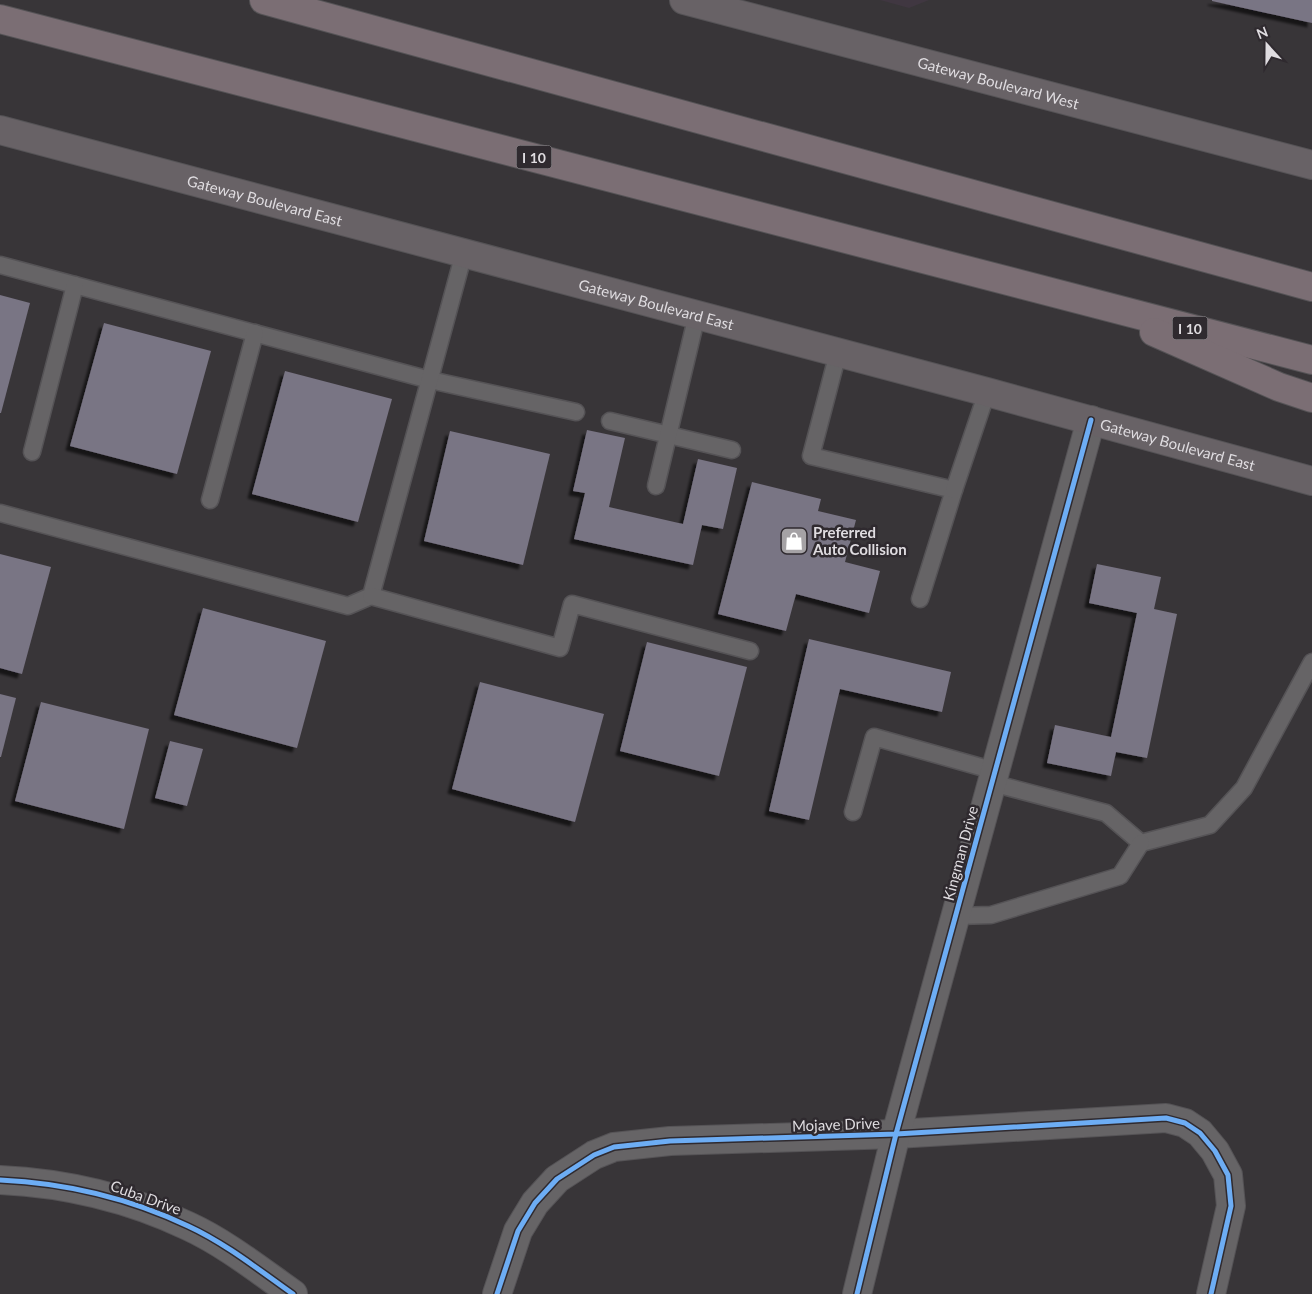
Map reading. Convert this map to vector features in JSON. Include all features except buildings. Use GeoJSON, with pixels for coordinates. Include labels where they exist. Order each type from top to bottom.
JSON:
{"type":"FeatureCollection","features":[{"type":"Feature","properties":{"kind":"highway"},"geometry":{"type":"LineString","coordinates":[[264,0],[1312,287]]}},
{"type":"Feature","properties":{"kind":"highway","name":"I 10"},"geometry":{"type":"LineString","coordinates":[[0,19],[1068,295],[1312,360]]}},
{"type":"Feature","properties":{"kind":"highway"},"geometry":{"type":"LineString","coordinates":[[1068,295],[1279,386],[1312,398]]}},
{"type":"Feature","properties":{"kind":"main road","name":"Gateway Boulevard West"},"geometry":{"type":"LineString","coordinates":[[684,0],[1312,166]]}},
{"type":"Feature","properties":{"kind":"main road","name":"Gateway Boulevard East"},"geometry":{"type":"LineString","coordinates":[[0,130],[696,314],[1312,481]]}},
{"type":"Feature","properties":{"kind":"street","name":"Kingman Drive"},"geometry":{"type":"LineString","coordinates":[[857,1294],[896,1134],[1091,420]]}},
{"type":"Feature","properties":{"kind":"street","name":"Mojave Drive"},"geometry":{"type":"LineString","coordinates":[[497,1294],[518,1231],[535,1203],[557,1179],[594,1155],[614,1147],[670,1142],[896,1134],[1166,1118],[1185,1123],[1200,1133],[1215,1151],[1228,1175],[1231,1206],[1211,1294]]}},
{"type":"Feature","properties":{"kind":"street","name":"Cuba Drive"},"geometry":{"type":"LineString","coordinates":[[0,1180],[26,1181],[92,1191],[146,1208],[189,1226],[238,1255],[293,1294]]}},
{"type":"Feature","properties":{"kind":"lane"},"geometry":{"type":"LineString","coordinates":[[371,596],[464,253]]}},
{"type":"Feature","properties":{"kind":"lane"},"geometry":{"type":"LineString","coordinates":[[0,265],[430,380],[576,412]]}},
{"type":"Feature","properties":{"kind":"lane"},"geometry":{"type":"LineString","coordinates":[[32,452],[75,285]]}},
{"type":"Feature","properties":{"kind":"lane"},"geometry":{"type":"LineString","coordinates":[[656,486],[696,314]]}},
{"type":"Feature","properties":{"kind":"lane"},"geometry":{"type":"LineString","coordinates":[[210,500],[255,333]]}},
{"type":"Feature","properties":{"kind":"lane"},"geometry":{"type":"LineString","coordinates":[[838,353],[811,456],[954,490]]}},
{"type":"Feature","properties":{"kind":"lane"},"geometry":{"type":"LineString","coordinates":[[920,599],[987,392]]}},
{"type":"Feature","properties":{"kind":"lane"},"geometry":{"type":"LineString","coordinates":[[610,421],[732,450]]}},
{"type":"Feature","properties":{"kind":"lane"},"geometry":{"type":"LineString","coordinates":[[0,513],[348,606],[371,596],[560,648],[572,604],[750,651]]}},
{"type":"Feature","properties":{"kind":"lane"},"geometry":{"type":"LineString","coordinates":[[956,916],[990,915],[1120,876],[1141,843],[1210,825],[1244,788],[1312,662]]}},
{"type":"Feature","properties":{"kind":"lane"},"geometry":{"type":"LineString","coordinates":[[853,812],[874,737],[1106,813],[1141,843]]}},
{"type":"Feature","properties":{"kind":"shaded area"},"geometry":{"type":"Polygon","coordinates":[[[880,0],[929,0],[909,8],[880,0]]]}},
{"type":"Feature","properties":{"kind":"cycle path"},"geometry":{"type":"LineString","coordinates":[[857,1294],[896,1134],[1091,420]]}},
{"type":"Feature","properties":{"kind":"cycle path"},"geometry":{"type":"LineString","coordinates":[[497,1294],[518,1231],[535,1203],[557,1179],[594,1155],[614,1147],[670,1141],[896,1134],[1166,1118],[1185,1123],[1200,1133],[1215,1151],[1228,1175],[1231,1206],[1211,1294]]}},
{"type":"Feature","properties":{"kind":"cycle path"},"geometry":{"type":"LineString","coordinates":[[0,1180],[72,1188],[143,1207],[215,1240],[293,1294]]}},
{"type":"Feature","properties":{"kind":"place","name":"Preferred Auto Collision"},"geometry":{"type":"Point","coordinates":[794,541]}}]}
